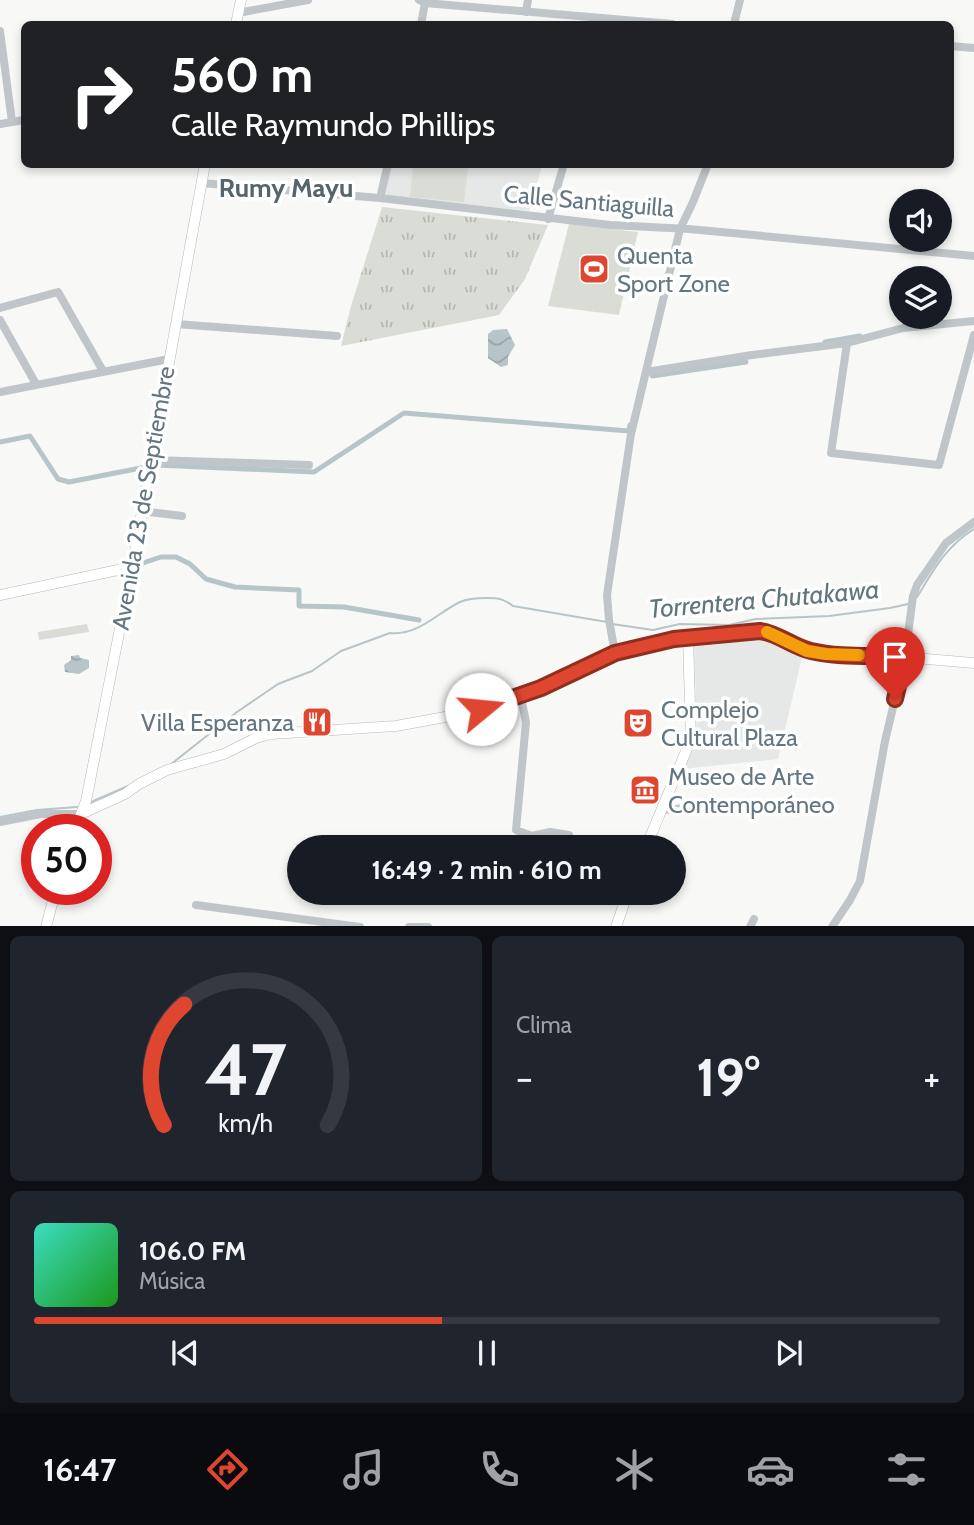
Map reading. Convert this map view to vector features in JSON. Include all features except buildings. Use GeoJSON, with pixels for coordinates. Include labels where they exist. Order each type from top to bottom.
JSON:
{"type":"FeatureCollection","features":[{"type":"Feature","properties":{"kind":"main road"},"geometry":{"type":"LineString","coordinates":[[237,21],[242,0]]}},
{"type":"Feature","properties":{"kind":"main road","name":"Avenida 23 de Septiembre"},"geometry":{"type":"LineString","coordinates":[[81,814],[132,567],[204,168]]}},
{"type":"Feature","properties":{"kind":"main road"},"geometry":{"type":"LineString","coordinates":[[0,595],[132,567]]}},
{"type":"Feature","properties":{"kind":"main road"},"geometry":{"type":"LineString","coordinates":[[83,808],[125,794],[167,770],[224,754],[264,736],[396,726],[496,706],[615,653],[688,637],[760,631],[768,632],[807,651],[826,654],[974,663]]}},
{"type":"Feature","properties":{"kind":"main road"},"geometry":{"type":"LineString","coordinates":[[651,835],[691,739],[688,637]]}},
{"type":"Feature","properties":{"kind":"main road"},"geometry":{"type":"LineString","coordinates":[[46,926],[52,905]]}},
{"type":"Feature","properties":{"kind":"main road"},"geometry":{"type":"LineString","coordinates":[[616,926],[623,905]]}},
{"type":"Feature","properties":{"kind":"street"},"geometry":{"type":"LineString","coordinates":[[239,12],[308,0]]}},
{"type":"Feature","properties":{"kind":"street"},"geometry":{"type":"LineString","coordinates":[[526,12],[528,0]]}},
{"type":"Feature","properties":{"kind":"street"},"geometry":{"type":"LineString","coordinates":[[735,21],[740,0]]}},
{"type":"Feature","properties":{"kind":"street"},"geometry":{"type":"LineString","coordinates":[[421,21],[422,2],[604,21]]}},
{"type":"Feature","properties":{"kind":"street"},"geometry":{"type":"LineString","coordinates":[[0,31],[12,122]]}},
{"type":"Feature","properties":{"kind":"street"},"geometry":{"type":"LineString","coordinates":[[954,46],[974,48]]}},
{"type":"Feature","properties":{"kind":"street"},"geometry":{"type":"LineString","coordinates":[[0,124],[21,120]]}},
{"type":"Feature","properties":{"kind":"street"},"geometry":{"type":"LineString","coordinates":[[380,198],[387,168]]}},
{"type":"Feature","properties":{"kind":"street"},"geometry":{"type":"LineString","coordinates":[[548,219],[563,168]]}},
{"type":"Feature","properties":{"kind":"street"},"geometry":{"type":"LineString","coordinates":[[615,653],[607,595],[631,434],[680,229],[706,168]]}},
{"type":"Feature","properties":{"kind":"street","name":"Calle Santiaguilla"},"geometry":{"type":"LineString","coordinates":[[201,183],[380,198],[610,225],[974,256]]}},
{"type":"Feature","properties":{"kind":"street"},"geometry":{"type":"LineString","coordinates":[[0,308],[58,292],[103,371]]}},
{"type":"Feature","properties":{"kind":"street"},"geometry":{"type":"LineString","coordinates":[[0,320],[36,384]]}},
{"type":"Feature","properties":{"kind":"street"},"geometry":{"type":"LineString","coordinates":[[646,372],[847,343],[903,328],[974,321]]}},
{"type":"Feature","properties":{"kind":"street"},"geometry":{"type":"LineString","coordinates":[[176,324],[337,336]]}},
{"type":"Feature","properties":{"kind":"street"},"geometry":{"type":"LineString","coordinates":[[847,343],[831,453],[939,465],[974,335]]}},
{"type":"Feature","properties":{"kind":"street"},"geometry":{"type":"LineString","coordinates":[[0,392],[169,359]]}},
{"type":"Feature","properties":{"kind":"street"},"geometry":{"type":"LineString","coordinates":[[151,460],[309,465]]}},
{"type":"Feature","properties":{"kind":"street"},"geometry":{"type":"LineString","coordinates":[[141,511],[182,516]]}},
{"type":"Feature","properties":{"kind":"street"},"geometry":{"type":"LineString","coordinates":[[832,926],[860,881],[917,586],[946,543],[974,522]]}},
{"type":"Feature","properties":{"kind":"street"},"geometry":{"type":"LineString","coordinates":[[521,697],[526,722],[516,830],[526,835]]}},
{"type":"Feature","properties":{"kind":"street"},"geometry":{"type":"LineString","coordinates":[[659,814],[664,810],[759,802]]}},
{"type":"Feature","properties":{"kind":"street"},"geometry":{"type":"LineString","coordinates":[[0,822],[83,808]]}},
{"type":"Feature","properties":{"kind":"street"},"geometry":{"type":"LineString","coordinates":[[536,835],[550,831],[569,835]]}},
{"type":"Feature","properties":{"kind":"street"},"geometry":{"type":"LineString","coordinates":[[196,905],[360,926]]}},
{"type":"Feature","properties":{"kind":"street"},"geometry":{"type":"LineString","coordinates":[[409,926],[428,926]]}},
{"type":"Feature","properties":{"kind":"shaded area"},"geometry":{"type":"Polygon","coordinates":[[[390,168],[541,168],[529,211],[384,196],[390,168]]]}},
{"type":"Feature","properties":{"kind":"shaded area"},"geometry":{"type":"Polygon","coordinates":[[[760,634],[803,653],[778,759],[682,769],[697,739],[696,639],[760,634]]]}},
{"type":"Feature","properties":{"kind":"green space"},"geometry":{"type":"Polygon","coordinates":[[[413,168],[468,168],[464,202],[410,197],[413,168]]]}},
{"type":"Feature","properties":{"kind":"green space"},"geometry":{"type":"Polygon","coordinates":[[[382,207],[548,225],[525,279],[499,315],[341,346],[382,207]]]}},
{"type":"Feature","properties":{"kind":"green space","name":"Quenta Sport Zone"},"geometry":{"type":"Polygon","coordinates":[[[569,224],[638,232],[619,315],[548,306],[569,224]]]}},
{"type":"Feature","properties":{"kind":"green space"},"geometry":{"type":"Polygon","coordinates":[[[87,624],[89,632],[39,640],[38,632],[87,624]]]}},
{"type":"Feature","properties":{"kind":"water"},"geometry":{"type":"Polygon","coordinates":[[[507,329],[515,345],[508,357],[508,365],[501,367],[488,358],[488,334],[493,330],[507,329]]]}},
{"type":"Feature","properties":{"kind":"water"},"geometry":{"type":"Polygon","coordinates":[[[79,655],[80,658],[89,660],[89,668],[79,674],[65,672],[64,665],[71,660],[71,656],[79,655]]]}},
{"type":"Feature","properties":{"kind":"waterway"},"geometry":{"type":"LineString","coordinates":[[825,342],[860,336]]}},
{"type":"Feature","properties":{"kind":"waterway"},"geometry":{"type":"LineString","coordinates":[[652,376],[746,362]]}},
{"type":"Feature","properties":{"kind":"waterway"},"geometry":{"type":"LineString","coordinates":[[156,465],[314,472],[404,413],[629,431],[630,425]]}},
{"type":"Feature","properties":{"kind":"waterway"},"geometry":{"type":"LineString","coordinates":[[0,442],[30,436],[58,479],[69,482],[146,467]]}},
{"type":"Feature","properties":{"kind":"waterway","name":"Torrentera Chutakawa"},"geometry":{"type":"LineString","coordinates":[[917,597],[948,551],[974,529]]}},
{"type":"Feature","properties":{"kind":"waterway"},"geometry":{"type":"LineString","coordinates":[[140,564],[161,557],[176,557],[190,564],[206,579],[235,587],[299,590],[299,606],[344,607],[419,620]]}},
{"type":"Feature","properties":{"kind":"waterway","name":"Torrentera Chutakawa"},"geometry":{"type":"LineString","coordinates":[[170,765],[237,712],[278,684],[312,671],[341,651],[390,633],[410,631],[463,601],[477,598],[498,599],[513,606],[607,622]]}},
{"type":"Feature","properties":{"kind":"waterway","name":"Torrentera Chutakawa"},"geometry":{"type":"LineString","coordinates":[[612,624],[653,630],[680,624],[729,625],[756,619],[829,616],[908,604]]}},
{"type":"Feature","properties":{"kind":"waterway","name":"Torrentera Chutakawa"},"geometry":{"type":"LineString","coordinates":[[91,802],[128,786]]}},
{"type":"Feature","properties":{"kind":"waterway","name":"Torrentera Chutakawa"},"geometry":{"type":"LineString","coordinates":[[0,817],[37,810],[77,807]]}},
{"type":"Feature","properties":{"kind":"slow traffic"},"geometry":{"type":"LineString","coordinates":[[767,632],[807,651],[859,655]]}},
{"type":"Feature","properties":{"kind":"place","name":"Quenta Sport Zone"},"geometry":{"type":"Point","coordinates":[594,269]}},
{"type":"Feature","properties":{"kind":"place","name":"Villa Esperanza"},"geometry":{"type":"Point","coordinates":[317,722]}},
{"type":"Feature","properties":{"kind":"place","name":"Complejo Cultural Plaza"},"geometry":{"type":"Point","coordinates":[638,723]}},
{"type":"Feature","properties":{"kind":"place","name":"Museo de Arte Contemporáneo"},"geometry":{"type":"Point","coordinates":[645,790]}},
{"type":"Feature","properties":{"kind":"district","name":"Rumy Mayu"},"geometry":{"type":"Point","coordinates":[286,188]}},
{"type":"Feature","properties":{"kind":"route"},"geometry":{"type":"LineString","coordinates":[[481,709],[496,706],[562,680],[615,653],[674,639],[760,631],[768,632],[807,651],[905,657],[895,699]]}}]}
